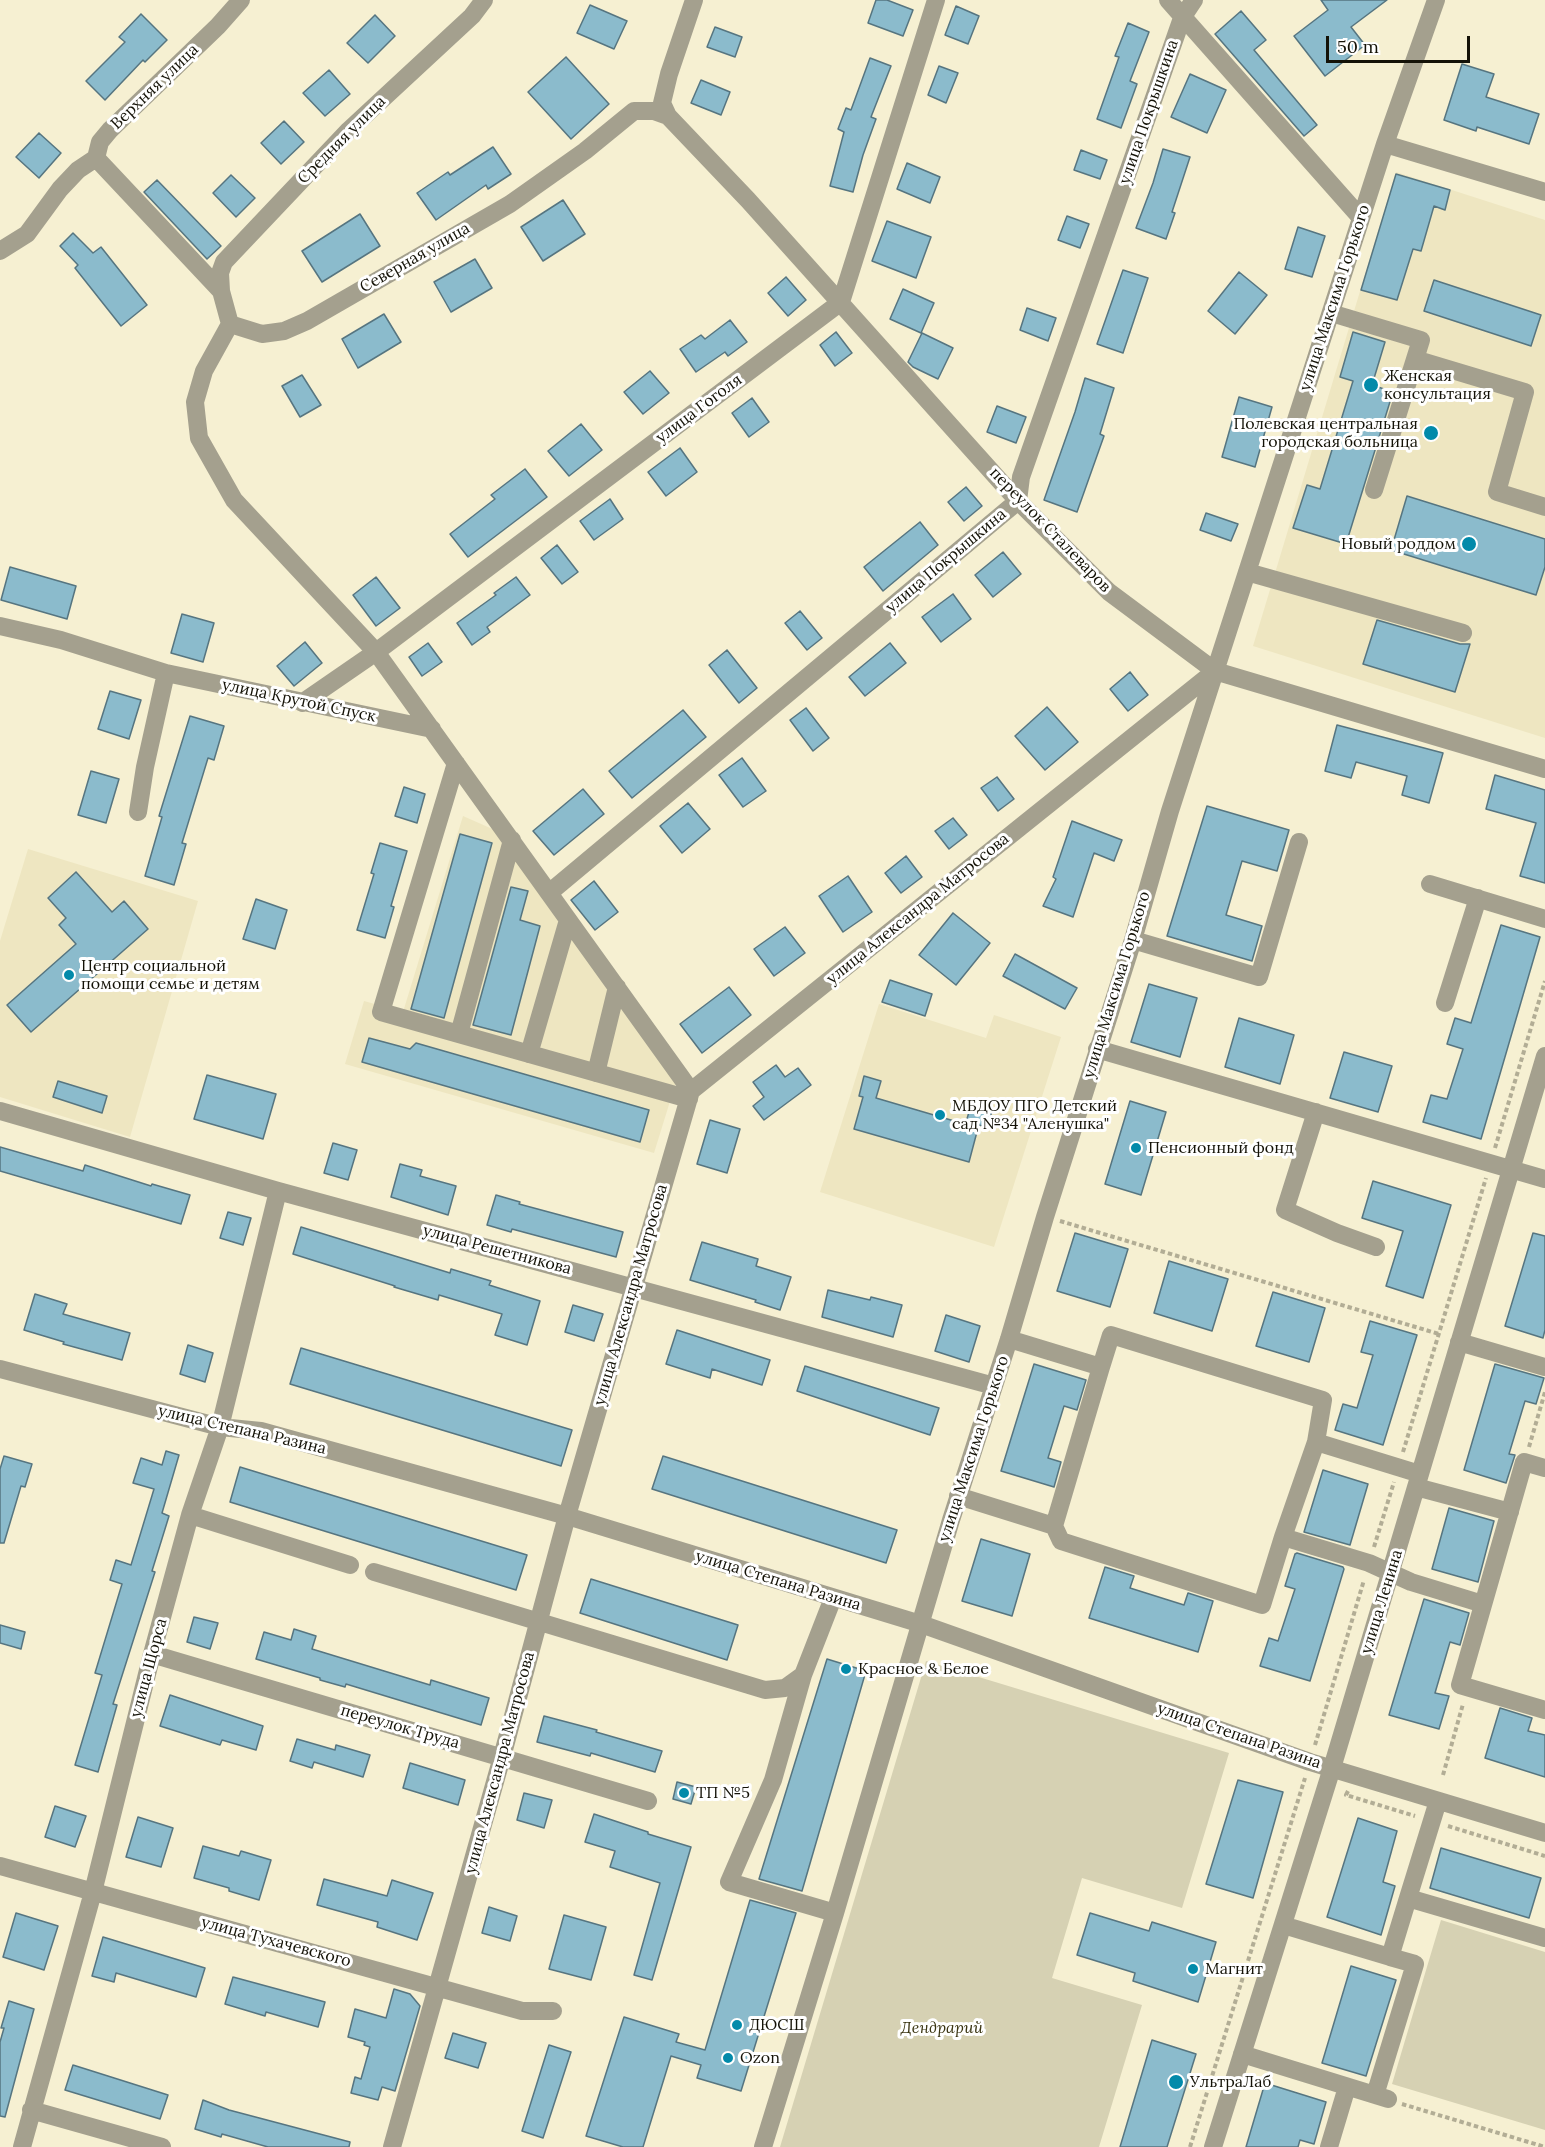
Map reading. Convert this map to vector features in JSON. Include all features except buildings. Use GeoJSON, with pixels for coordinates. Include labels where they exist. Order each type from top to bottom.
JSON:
{"type":"FeatureCollection","features":[{"type":"Feature","properties":{"kind":"street","name":"Верхняя улица"},"geometry":{"type":"LineString","coordinates":[[0,251],[27,234],[60,189],[78,170],[96,158],[100,142],[110,130],[218,26],[241,0]]}},
{"type":"Feature","properties":{"kind":"street","name":"Средняя улица"},"geometry":{"type":"LineString","coordinates":[[221,291],[220,273],[224,262],[349,130],[472,16],[484,0]]}},
{"type":"Feature","properties":{"kind":"street"},"geometry":{"type":"LineString","coordinates":[[669,116],[662,102],[694,0]]}},
{"type":"Feature","properties":{"kind":"street"},"geometry":{"type":"LineString","coordinates":[[841,302],[936,0]]}},
{"type":"Feature","properties":{"kind":"street"},"geometry":{"type":"LineString","coordinates":[[1168,0],[1361,218]]}},
{"type":"Feature","properties":{"kind":"street","name":"улица Покрышкина"},"geometry":{"type":"LineString","coordinates":[[549,893],[1018,501],[1021,477],[1182,18],[1194,0]]}},
{"type":"Feature","properties":{"kind":"street","name":"улица Максима Горького"},"geometry":{"type":"LineString","coordinates":[[763,2147],[835,1913],[958,1496],[1133,939],[1170,810],[1385,144],[1436,0]]}},
{"type":"Feature","properties":{"kind":"street","name":"Северная улица"},"geometry":{"type":"LineString","coordinates":[[230,324],[262,333],[284,331],[307,321],[510,204],[585,151],[634,111],[654,111],[669,116]]}},
{"type":"Feature","properties":{"kind":"street","name":"переулок Сталеваров"},"geometry":{"type":"LineString","coordinates":[[669,116],[841,302],[1018,501],[1109,591],[1215,671],[1545,769]]}},
{"type":"Feature","properties":{"kind":"street"},"geometry":{"type":"LineString","coordinates":[[1385,144],[1545,192]]}},
{"type":"Feature","properties":{"kind":"street"},"geometry":{"type":"LineString","coordinates":[[96,158],[221,291],[230,324],[204,371],[195,402],[200,438],[234,500],[376,652],[617,987],[690,1095]]}},
{"type":"Feature","properties":{"kind":"street","name":"улица Гоголя"},"geometry":{"type":"LineString","coordinates":[[302,703],[376,652],[841,302]]}},
{"type":"Feature","properties":{"kind":"street"},"geometry":{"type":"LineString","coordinates":[[1331,313],[1421,340],[1374,490]]}},
{"type":"Feature","properties":{"kind":"street"},"geometry":{"type":"LineString","coordinates":[[1415,358],[1525,392],[1497,492],[1545,507]]}},
{"type":"Feature","properties":{"kind":"street"},"geometry":{"type":"LineString","coordinates":[[1247,573],[1463,633]]}},
{"type":"Feature","properties":{"kind":"street","name":"улица Крутой Спуск"},"geometry":{"type":"LineString","coordinates":[[0,627],[61,640],[166,673],[432,729]]}},
{"type":"Feature","properties":{"kind":"street","name":"улица Александра Матросова"},"geometry":{"type":"LineString","coordinates":[[392,2147],[567,1516],[690,1095],[1215,671]]}},
{"type":"Feature","properties":{"kind":"street"},"geometry":{"type":"LineString","coordinates":[[138,812],[144,767],[166,673]]}},
{"type":"Feature","properties":{"kind":"street"},"geometry":{"type":"LineString","coordinates":[[456,763],[381,1012],[596,1073],[690,1095]]}},
{"type":"Feature","properties":{"kind":"street"},"geometry":{"type":"LineString","coordinates":[[459,1034],[512,840]]}},
{"type":"Feature","properties":{"kind":"street"},"geometry":{"type":"LineString","coordinates":[[1133,939],[1259,977],[1299,842]]}},
{"type":"Feature","properties":{"kind":"street"},"geometry":{"type":"LineString","coordinates":[[1430,884],[1545,919]]}},
{"type":"Feature","properties":{"kind":"street"},"geometry":{"type":"LineString","coordinates":[[1445,1003],[1478,898]]}},
{"type":"Feature","properties":{"kind":"street"},"geometry":{"type":"LineString","coordinates":[[529,1054],[568,920]]}},
{"type":"Feature","properties":{"kind":"street"},"geometry":{"type":"LineString","coordinates":[[596,1073],[617,987]]}},
{"type":"Feature","properties":{"kind":"street"},"geometry":{"type":"LineString","coordinates":[[1097,1049],[1545,1179]]}},
{"type":"Feature","properties":{"kind":"street","name":"улица Ленина"},"geometry":{"type":"LineString","coordinates":[[1213,2147],[1332,1768],[1544,1061]]}},
{"type":"Feature","properties":{"kind":"street","name":"улица Решетникова"},"geometry":{"type":"LineString","coordinates":[[0,1111],[278,1191],[994,1386]]}},
{"type":"Feature","properties":{"kind":"street"},"geometry":{"type":"LineString","coordinates":[[1316,1112],[1285,1209],[1336,1233],[1376,1246]]}},
{"type":"Feature","properties":{"kind":"street","name":"улица Щорса"},"geometry":{"type":"LineString","coordinates":[[22,2147],[93,1892],[152,1654],[190,1515],[220,1426],[278,1191]]}},
{"type":"Feature","properties":{"kind":"street"},"geometry":{"type":"LineString","coordinates":[[1111,1335],[1323,1400],[1316,1442],[1283,1537],[1263,1605],[1061,1541],[1054,1526],[1101,1367],[1111,1335]]}},
{"type":"Feature","properties":{"kind":"street"},"geometry":{"type":"LineString","coordinates":[[1009,1339],[1101,1367]]}},
{"type":"Feature","properties":{"kind":"street"},"geometry":{"type":"LineString","coordinates":[[1459,1342],[1545,1367]]}},
{"type":"Feature","properties":{"kind":"street","name":"улица Степана Разина"},"geometry":{"type":"LineString","coordinates":[[0,1369],[220,1426],[261,1431],[567,1516],[921,1624],[1310,1762],[1545,1833]]}},
{"type":"Feature","properties":{"kind":"street"},"geometry":{"type":"LineString","coordinates":[[1316,1442],[1398,1468],[1418,1480],[1510,1512]]}},
{"type":"Feature","properties":{"kind":"street"},"geometry":{"type":"LineString","coordinates":[[1545,1468],[1524,1462],[1460,1685],[1545,1710]]}},
{"type":"Feature","properties":{"kind":"street"},"geometry":{"type":"LineString","coordinates":[[958,1496],[1054,1526]]}},
{"type":"Feature","properties":{"kind":"street"},"geometry":{"type":"LineString","coordinates":[[190,1515],[350,1565]]}},
{"type":"Feature","properties":{"kind":"street"},"geometry":{"type":"LineString","coordinates":[[1283,1537],[1370,1563],[1411,1582],[1483,1604]]}},
{"type":"Feature","properties":{"kind":"street"},"geometry":{"type":"LineString","coordinates":[[374,1572],[765,1690],[785,1688],[803,1675]]}},
{"type":"Feature","properties":{"kind":"street"},"geometry":{"type":"LineString","coordinates":[[833,1598],[803,1675],[773,1780],[729,1882],[835,1913]]}},
{"type":"Feature","properties":{"kind":"street","name":"переулок Труда"},"geometry":{"type":"LineString","coordinates":[[152,1654],[648,1801]]}},
{"type":"Feature","properties":{"kind":"street"},"geometry":{"type":"LineString","coordinates":[[1390,1957],[1438,1801]]}},
{"type":"Feature","properties":{"kind":"street","name":"улица Тухачевского"},"geometry":{"type":"LineString","coordinates":[[0,1866],[522,2011],[553,2012]]}},
{"type":"Feature","properties":{"kind":"street"},"geometry":{"type":"LineString","coordinates":[[1408,1898],[1545,1938]]}},
{"type":"Feature","properties":{"kind":"street"},"geometry":{"type":"LineString","coordinates":[[1242,2054],[1381,2097],[1414,1964],[1283,1925]]}},
{"type":"Feature","properties":{"kind":"street"},"geometry":{"type":"LineString","coordinates":[[1329,2147],[1347,2087]]}},
{"type":"Feature","properties":{"kind":"street"},"geometry":{"type":"LineString","coordinates":[[31,2110],[162,2147]]}},
{"type":"Feature","properties":{"kind":"path"},"geometry":{"type":"LineString","coordinates":[[1190,2147],[1310,1762],[1545,981]]}},
{"type":"Feature","properties":{"kind":"path"},"geometry":{"type":"LineString","coordinates":[[1045,1217],[1439,1334]]}},
{"type":"Feature","properties":{"kind":"path"},"geometry":{"type":"LineString","coordinates":[[1524,1462],[1545,1392]]}},
{"type":"Feature","properties":{"kind":"path"},"geometry":{"type":"LineString","coordinates":[[1443,1775],[1468,1688]]}},
{"type":"Feature","properties":{"kind":"path"},"geometry":{"type":"LineString","coordinates":[[1381,2097],[1545,2147]]}},
{"type":"Feature","properties":{"kind":"shaded area","name":"Полевская центральная городская больница"},"geometry":{"type":"Polygon","coordinates":[[[1396,172],[1545,220],[1545,738],[1253,646],[1396,172]]]}},
{"type":"Feature","properties":{"kind":"shaded area"},"geometry":{"type":"Polygon","coordinates":[[[463,816],[497,831],[676,1082],[654,1153],[345,1064],[364,1001],[403,1012],[463,816]]]}},
{"type":"Feature","properties":{"kind":"shaded area"},"geometry":{"type":"Polygon","coordinates":[[[28,849],[198,901],[130,1137],[0,1097],[0,941],[28,849]]]}},
{"type":"Feature","properties":{"kind":"shaded area","name":"МБДОУ ПГО Детский сад №34 \"Аленушка\""},"geometry":{"type":"Polygon","coordinates":[[[879,1004],[986,1038],[994,1015],[1061,1037],[994,1247],[820,1192],[879,1004]]]}},
{"type":"Feature","properties":{"kind":"green space","name":"Дендрарий"},"geometry":{"type":"Polygon","coordinates":[[[926,1661],[1229,1753],[1182,1908],[1082,1878],[1052,1978],[1142,2005],[1099,2147],[780,2147],[926,1661]]]}},
{"type":"Feature","properties":{"kind":"green space"},"geometry":{"type":"Polygon","coordinates":[[[1441,1920],[1545,1952],[1545,2130],[1392,2084],[1441,1920]]]}},
{"type":"Feature","properties":{"kind":"place","name":"Женская консультация"},"geometry":{"type":"Point","coordinates":[1371,385]}},
{"type":"Feature","properties":{"kind":"place","name":"Полевская центральная городская больница"},"geometry":{"type":"Point","coordinates":[1431,433]}},
{"type":"Feature","properties":{"kind":"place","name":"Новый роддом"},"geometry":{"type":"Point","coordinates":[1469,544]}},
{"type":"Feature","properties":{"kind":"place","name":"Центр социальной помощи семье и детям"},"geometry":{"type":"Point","coordinates":[69,975]}},
{"type":"Feature","properties":{"kind":"place","name":"МБДОУ ПГО Детский сад №34 \"Аленушка\""},"geometry":{"type":"Point","coordinates":[940,1115]}},
{"type":"Feature","properties":{"kind":"place","name":"Пенсионный фонд"},"geometry":{"type":"Point","coordinates":[1136,1148]}},
{"type":"Feature","properties":{"kind":"place","name":"Красное & Белое"},"geometry":{"type":"Point","coordinates":[846,1669]}},
{"type":"Feature","properties":{"kind":"place","name":"ТП №5"},"geometry":{"type":"Point","coordinates":[684,1793]}},
{"type":"Feature","properties":{"kind":"place","name":"Магнит"},"geometry":{"type":"Point","coordinates":[1193,1969]}},
{"type":"Feature","properties":{"kind":"place","name":"ДЮСШ"},"geometry":{"type":"Point","coordinates":[737,2025]}},
{"type":"Feature","properties":{"kind":"place","name":"Ozon"},"geometry":{"type":"Point","coordinates":[728,2058]}},
{"type":"Feature","properties":{"kind":"place","name":"УльтраЛаб"},"geometry":{"type":"Point","coordinates":[1176,2082]}}]}
